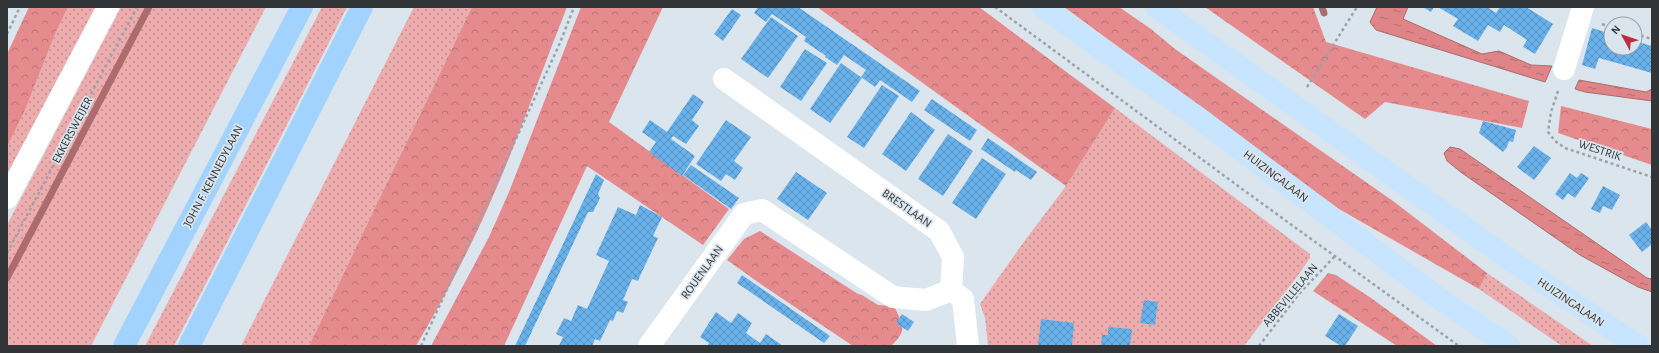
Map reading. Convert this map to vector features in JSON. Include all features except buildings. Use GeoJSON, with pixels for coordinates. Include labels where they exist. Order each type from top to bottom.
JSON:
{"type":"FeatureCollection","features":[{"type":"Feature","properties":{"kind":"highway","name":"JOHN F. KENNEDYLAAN"},"geometry":{"type":"LineString","coordinates":[[124,346],[302,7]]}},
{"type":"Feature","properties":{"kind":"highway"},"geometry":{"type":"LineString","coordinates":[[189,346],[362,7]]}},
{"type":"Feature","properties":{"kind":"main road","name":"HUIZINGALAAN"},"geometry":{"type":"LineString","coordinates":[[1043,7],[1200,119],[1437,297],[1509,346]]}},
{"type":"Feature","properties":{"kind":"main road","name":"HUIZINGALAAN"},"geometry":{"type":"LineString","coordinates":[[1156,7],[1621,339],[1638,346]]}},
{"type":"Feature","properties":{"kind":"street"},"geometry":{"type":"LineString","coordinates":[[7,198],[108,7]]}},
{"type":"Feature","properties":{"kind":"street"},"geometry":{"type":"LineString","coordinates":[[1564,69],[1583,7]]}},
{"type":"Feature","properties":{"kind":"street","name":"BRESTLAAN"},"geometry":{"type":"LineString","coordinates":[[724,79],[940,231],[953,256],[951,290]]}},
{"type":"Feature","properties":{"kind":"street","name":"ROUENLAAN"},"geometry":{"type":"LineString","coordinates":[[652,345],[744,214],[762,210],[893,297],[926,300],[951,290]]}},
{"type":"Feature","properties":{"kind":"street"},"geometry":{"type":"LineString","coordinates":[[951,290],[963,299],[968,346]]}},
{"type":"Feature","properties":{"kind":"path"},"geometry":{"type":"LineString","coordinates":[[7,34],[20,7]]}},
{"type":"Feature","properties":{"kind":"path","name":"EKKERSWEIJER"},"geometry":{"type":"LineString","coordinates":[[7,253],[137,7]]}},
{"type":"Feature","properties":{"kind":"path"},"geometry":{"type":"LineString","coordinates":[[421,346],[560,43],[574,7]]}},
{"type":"Feature","properties":{"kind":"path"},"geometry":{"type":"LineString","coordinates":[[995,7],[1459,346]]}},
{"type":"Feature","properties":{"kind":"path"},"geometry":{"type":"LineString","coordinates":[[1307,88],[1357,7]]}},
{"type":"Feature","properties":{"kind":"path","name":"WESTRIK"},"geometry":{"type":"LineString","coordinates":[[1556,95],[1551,112],[1548,132],[1555,141],[1565,148],[1652,177]]}},
{"type":"Feature","properties":{"kind":"path","name":"ABBEVILLELAAN"},"geometry":{"type":"LineString","coordinates":[[1259,346],[1299,294],[1335,256]]}},
{"type":"Feature","properties":{"kind":"shaded area"},"geometry":{"type":"Polygon","coordinates":[[[68,7],[99,7],[7,179],[7,147],[25,110],[55,34],[68,7]]]}},
{"type":"Feature","properties":{"kind":"shaded area"},"geometry":{"type":"Polygon","coordinates":[[[121,7],[266,7],[91,346],[7,346],[7,225],[121,7]]]}},
{"type":"Feature","properties":{"kind":"shaded area"},"geometry":{"type":"Polygon","coordinates":[[[322,7],[347,7],[174,346],[145,346],[322,7]]]}},
{"type":"Feature","properties":{"kind":"shaded area"},"geometry":{"type":"Polygon","coordinates":[[[414,7],[472,7],[309,346],[241,346],[414,7]]]}},
{"type":"Feature","properties":{"kind":"shaded area"},"geometry":{"type":"Polygon","coordinates":[[[1115,108],[1310,254],[1310,258],[1244,346],[988,346],[985,318],[980,304],[1066,186],[1115,108]]]}},
{"type":"Feature","properties":{"kind":"shaded area"},"geometry":{"type":"Polygon","coordinates":[[[1487,273],[1593,346],[1562,346],[1479,289],[1487,273]]]}},
{"type":"Feature","properties":{"kind":"green space"},"geometry":{"type":"Polygon","coordinates":[[[29,7],[68,7],[55,34],[25,110],[7,147],[7,54],[29,7]]]}},
{"type":"Feature","properties":{"kind":"green space"},"geometry":{"type":"Polygon","coordinates":[[[472,7],[567,7],[506,166],[468,249],[438,308],[416,346],[309,346],[383,191],[472,7]]]}},
{"type":"Feature","properties":{"kind":"green space"},"geometry":{"type":"Polygon","coordinates":[[[581,7],[663,7],[609,122],[729,209],[703,245],[587,166],[504,346],[431,346],[489,237],[509,192],[581,7]]]}},
{"type":"Feature","properties":{"kind":"green space"},"geometry":{"type":"Polygon","coordinates":[[[817,7],[979,7],[1115,108],[1066,186],[817,7]]]}},
{"type":"Feature","properties":{"kind":"green space"},"geometry":{"type":"Polygon","coordinates":[[[1064,7],[1119,7],[1151,29],[1175,49],[1393,201],[1487,273],[1479,289],[1339,209],[1064,7]]]}},
{"type":"Feature","properties":{"kind":"green space"},"geometry":{"type":"Polygon","coordinates":[[[1205,7],[1313,7],[1326,42],[1529,101],[1522,128],[1385,102],[1365,119],[1205,7]]]}},
{"type":"Feature","properties":{"kind":"green space"},"geometry":{"type":"Polygon","coordinates":[[[1561,106],[1652,129],[1652,165],[1558,133],[1561,106]]]}},
{"type":"Feature","properties":{"kind":"green space"},"geometry":{"type":"Polygon","coordinates":[[[760,231],[858,294],[878,305],[894,306],[900,318],[902,327],[900,336],[891,346],[853,346],[727,260],[744,239],[760,231]]]}},
{"type":"Feature","properties":{"kind":"green space"},"geometry":{"type":"Polygon","coordinates":[[[1328,273],[1336,275],[1371,298],[1437,346],[1397,346],[1313,291],[1328,273]]]}},
{"type":"Feature","properties":{"kind":"water"},"geometry":{"type":"Polygon","coordinates":[[[1377,7],[1408,7],[1403,19],[1482,54],[1499,51],[1531,65],[1552,66],[1545,82],[1376,30],[1370,22],[1377,7]]]}},
{"type":"Feature","properties":{"kind":"water"},"geometry":{"type":"Polygon","coordinates":[[[1579,80],[1646,92],[1652,89],[1652,101],[1585,92],[1575,89],[1579,80]]]}},
{"type":"Feature","properties":{"kind":"water"},"geometry":{"type":"Polygon","coordinates":[[[1450,147],[1460,149],[1647,278],[1652,279],[1652,292],[1638,287],[1580,255],[1462,173],[1447,161],[1444,153],[1450,147]]]}},
{"type":"Feature","properties":{"kind":"waterway"},"geometry":{"type":"LineString","coordinates":[[7,278],[149,7]]}},
{"type":"Feature","properties":{"kind":"waterway"},"geometry":{"type":"LineString","coordinates":[[1322,7],[1324,13]]}}]}
